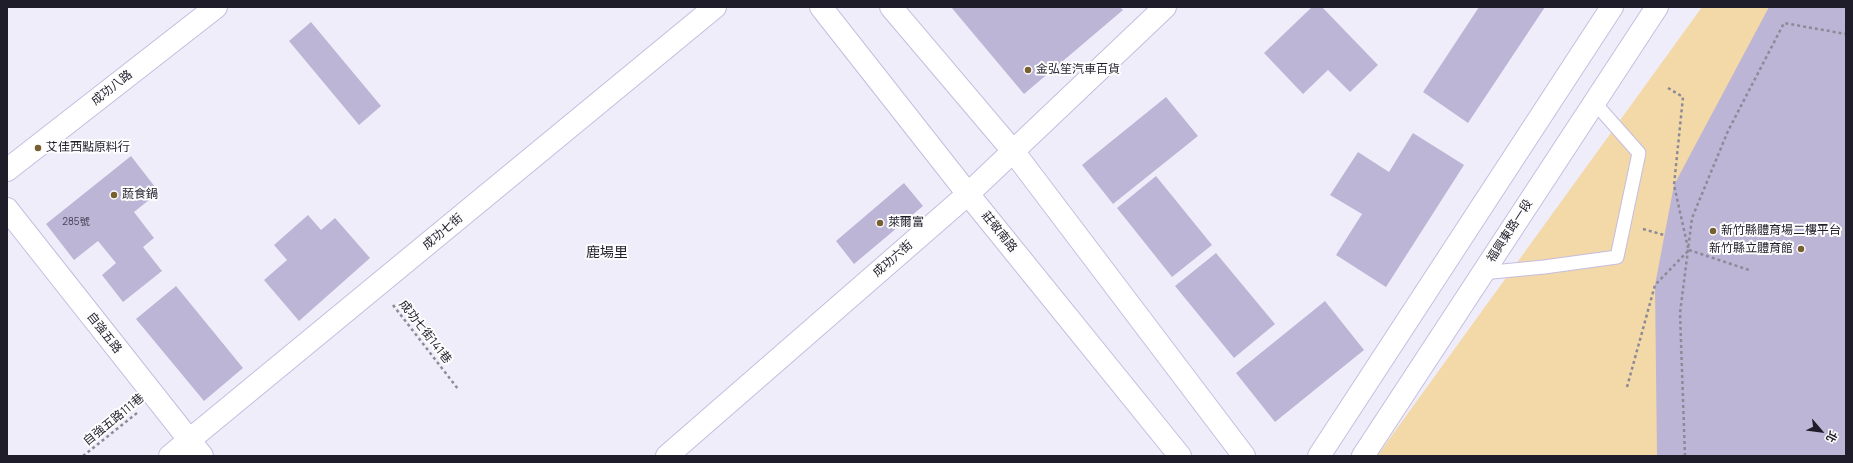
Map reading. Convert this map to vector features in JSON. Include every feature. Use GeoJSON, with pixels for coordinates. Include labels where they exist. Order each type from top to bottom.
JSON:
{"type":"FeatureCollection","features":[{"type":"Feature","properties":{"kind":"street","name":"成功八路"},"geometry":{"type":"LineString","coordinates":[[7,170],[216,7]]}},
{"type":"Feature","properties":{"kind":"street","name":"成功七街"},"geometry":{"type":"LineString","coordinates":[[170,456],[196,448],[378,286],[715,7]]}},
{"type":"Feature","properties":{"kind":"street","name":"莊敬南路"},"geometry":{"type":"LineString","coordinates":[[821,7],[968,194],[1180,456]]}},
{"type":"Feature","properties":{"kind":"street"},"geometry":{"type":"LineString","coordinates":[[891,7],[1013,151],[1244,456]]}},
{"type":"Feature","properties":{"kind":"street","name":"成功六街"},"geometry":{"type":"LineString","coordinates":[[667,456],[968,194],[1165,7]]}},
{"type":"Feature","properties":{"kind":"street"},"geometry":{"type":"LineString","coordinates":[[1319,456],[1612,7]]}},
{"type":"Feature","properties":{"kind":"street","name":"福興東路一段"},"geometry":{"type":"LineString","coordinates":[[1363,456],[1656,7]]}},
{"type":"Feature","properties":{"kind":"street","name":"自強五路"},"geometry":{"type":"LineString","coordinates":[[7,210],[196,448]]}},
{"type":"Feature","properties":{"kind":"lane"},"geometry":{"type":"LineString","coordinates":[[1482,274],[1544,267],[1617,256],[1639,153],[1594,102]]}},
{"type":"Feature","properties":{"kind":"path"},"geometry":{"type":"LineString","coordinates":[[1685,456],[1680,313],[1692,218],[1728,131],[1784,23],[1846,34]]}},
{"type":"Feature","properties":{"kind":"path"},"geometry":{"type":"LineString","coordinates":[[1668,88],[1683,97],[1674,185],[1689,250]]}},
{"type":"Feature","properties":{"kind":"path"},"geometry":{"type":"LineString","coordinates":[[1689,250],[1749,270]]}},
{"type":"Feature","properties":{"kind":"path"},"geometry":{"type":"LineString","coordinates":[[1627,387],[1655,285],[1689,250]]}},
{"type":"Feature","properties":{"kind":"path","name":"成功七街141巷"},"geometry":{"type":"LineString","coordinates":[[378,286],[458,389]]}},
{"type":"Feature","properties":{"kind":"path","name":"自強五路111巷"},"geometry":{"type":"LineString","coordinates":[[83,456],[156,398]]}},
{"type":"Feature","properties":{"kind":"shaded area"},"geometry":{"type":"Polygon","coordinates":[[[1702,7],[1846,7],[1846,456],[1377,456],[1702,7]]]}},
{"type":"Feature","properties":{"kind":"building","name":"金弘笙汽車百貨"},"geometry":{"type":"Polygon","coordinates":[[[951,7],[1120,7],[1123,10],[1024,94],[951,7]]]}},
{"type":"Feature","properties":{"kind":"building"},"geometry":{"type":"Polygon","coordinates":[[[1312,7],[1322,7],[1378,65],[1350,92],[1328,70],[1303,94],[1264,53],[1312,7]]]}},
{"type":"Feature","properties":{"kind":"building"},"geometry":{"type":"Polygon","coordinates":[[[1479,7],[1545,7],[1468,123],[1423,92],[1479,7]]]}},
{"type":"Feature","properties":{"kind":"building"},"geometry":{"type":"Polygon","coordinates":[[[1769,7],[1846,7],[1846,456],[1657,456],[1655,285],[1674,185],[1769,7]]]}},
{"type":"Feature","properties":{"kind":"building"},"geometry":{"type":"Polygon","coordinates":[[[311,22],[381,106],[359,125],[289,41],[311,22]]]}},
{"type":"Feature","properties":{"kind":"building"},"geometry":{"type":"Polygon","coordinates":[[[1166,97],[1198,136],[1113,204],[1082,165],[1166,97]]]}},
{"type":"Feature","properties":{"kind":"building"},"geometry":{"type":"Polygon","coordinates":[[[1413,133],[1464,165],[1386,287],[1336,255],[1362,214],[1330,195],[1358,152],[1389,172],[1413,133]]]}},
{"type":"Feature","properties":{"kind":"building"},"geometry":{"type":"Polygon","coordinates":[[[131,156],[159,192],[134,212],[154,238],[143,247],[162,271],[123,302],[102,275],[116,263],[98,241],[74,260],[46,224],[131,156]]]}},
{"type":"Feature","properties":{"kind":"building"},"geometry":{"type":"Polygon","coordinates":[[[1156,176],[1212,245],[1172,277],[1117,208],[1156,176]]]}},
{"type":"Feature","properties":{"kind":"building","name":"萊爾富"},"geometry":{"type":"Polygon","coordinates":[[[904,183],[923,206],[854,264],[836,241],[904,183]]]}},
{"type":"Feature","properties":{"kind":"building"},"geometry":{"type":"Polygon","coordinates":[[[308,215],[321,230],[335,218],[370,258],[299,321],[264,280],[287,260],[274,245],[308,215]]]}},
{"type":"Feature","properties":{"kind":"building"},"geometry":{"type":"Polygon","coordinates":[[[1216,253],[1275,324],[1234,358],[1175,286],[1216,253]]]}},
{"type":"Feature","properties":{"kind":"building"},"geometry":{"type":"Polygon","coordinates":[[[176,286],[243,368],[204,401],[136,319],[176,286]]]}},
{"type":"Feature","properties":{"kind":"building"},"geometry":{"type":"Polygon","coordinates":[[[1325,301],[1364,350],[1275,422],[1236,373],[1325,301]]]}},
{"type":"Feature","properties":{"kind":"place","name":"金弘笙汽車百貨"},"geometry":{"type":"Point","coordinates":[1028,70]}},
{"type":"Feature","properties":{"kind":"place","name":"艾佳西點原料行"},"geometry":{"type":"Point","coordinates":[38,148]}},
{"type":"Feature","properties":{"kind":"place","name":"蔬食鍋"},"geometry":{"type":"Point","coordinates":[114,195]}},
{"type":"Feature","properties":{"kind":"place","name":"萊爾富"},"geometry":{"type":"Point","coordinates":[880,223]}},
{"type":"Feature","properties":{"kind":"place","name":"新竹縣體育場二樓平台"},"geometry":{"type":"Point","coordinates":[1713,231]}},
{"type":"Feature","properties":{"kind":"place","name":"新竹縣立體育館"},"geometry":{"type":"Point","coordinates":[1801,249]}},
{"type":"Feature","properties":{"kind":"district","name":"鹿場里"},"geometry":{"type":"Point","coordinates":[607,253]}}]}
